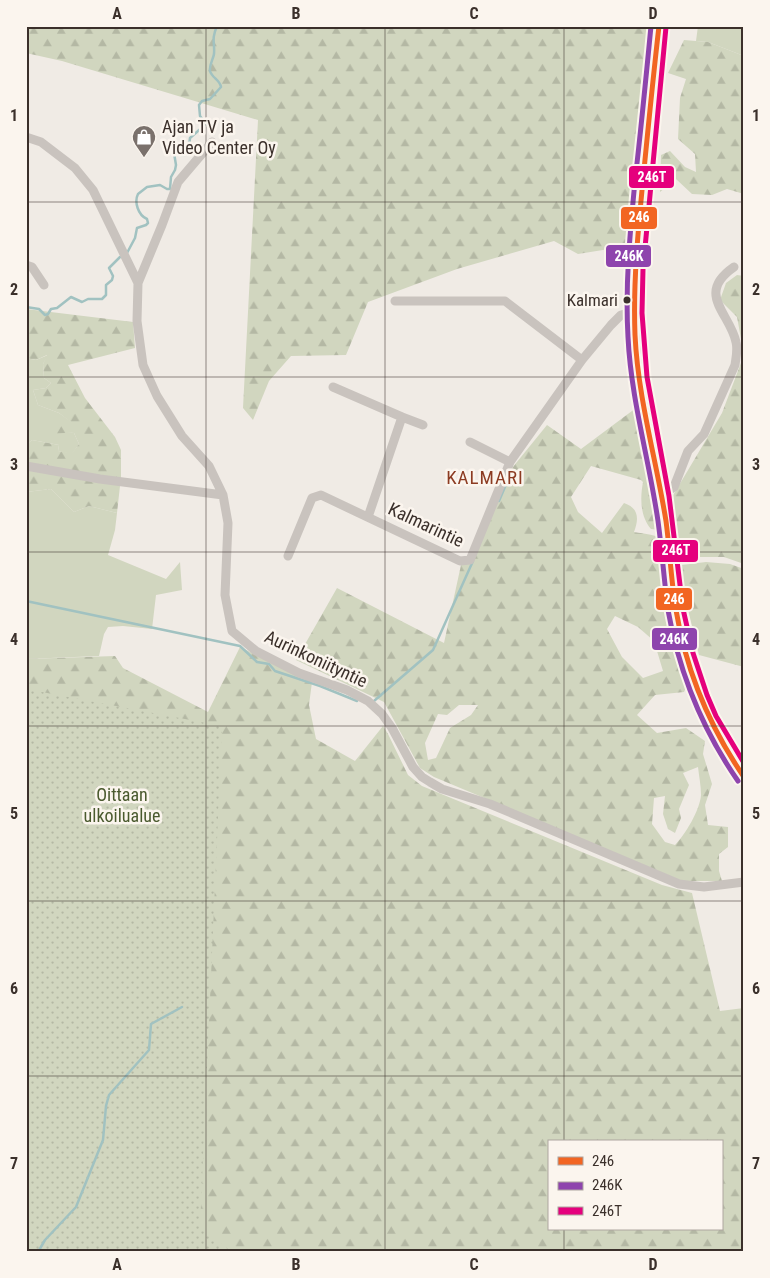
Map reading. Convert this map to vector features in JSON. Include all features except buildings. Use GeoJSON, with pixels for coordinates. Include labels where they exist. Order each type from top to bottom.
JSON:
{"type":"FeatureCollection","features":[{"type":"Feature","properties":{"kind":"main road"},"geometry":{"type":"LineString","coordinates":[[659,26],[640,214],[635,311],[636,357],[640,388],[662,495],[674,595],[684,648],[700,699],[711,724],[722,746],[744,778]]}},
{"type":"Feature","properties":{"kind":"street","name":"Aurinkoniityntie"},"geometry":{"type":"LineString","coordinates":[[26,136],[41,142],[75,168],[93,190],[138,283],[137,321],[143,366],[157,396],[182,436],[209,466],[223,494],[228,522],[226,595],[232,630],[256,652],[299,673],[332,684],[368,701],[382,714],[392,728],[414,767],[422,777],[442,789],[490,804],[679,884],[704,887],[744,882]]}},
{"type":"Feature","properties":{"kind":"street"},"geometry":{"type":"LineString","coordinates":[[138,283],[178,182],[212,142]]}},
{"type":"Feature","properties":{"kind":"street"},"geometry":{"type":"LineString","coordinates":[[26,266],[32,267],[44,285]]}},
{"type":"Feature","properties":{"kind":"street"},"geometry":{"type":"LineString","coordinates":[[662,495],[674,487],[688,451],[704,434],[735,365],[736,342],[716,298],[716,289],[720,282],[728,271],[734,267]]}},
{"type":"Feature","properties":{"kind":"street"},"geometry":{"type":"LineString","coordinates":[[395,301],[506,301],[582,360]]}},
{"type":"Feature","properties":{"kind":"street","name":"Kalmarintie"},"geometry":{"type":"LineString","coordinates":[[288,556],[312,498],[321,495],[460,561],[470,560],[510,462],[582,360],[621,315],[635,311]]}},
{"type":"Feature","properties":{"kind":"street"},"geometry":{"type":"LineString","coordinates":[[333,387],[402,418],[423,425]]}},
{"type":"Feature","properties":{"kind":"street"},"geometry":{"type":"LineString","coordinates":[[368,517],[402,418]]}},
{"type":"Feature","properties":{"kind":"street"},"geometry":{"type":"LineString","coordinates":[[470,442],[510,462]]}},
{"type":"Feature","properties":{"kind":"street"},"geometry":{"type":"LineString","coordinates":[[26,466],[100,479],[223,494]]}},
{"type":"Feature","properties":{"kind":"green space"},"geometry":{"type":"Polygon","coordinates":[[[26,26],[656,26],[634,245],[578,254],[554,241],[457,269],[368,302],[346,355],[291,356],[269,381],[253,420],[243,408],[258,120],[62,61],[26,53],[26,26]]]}},
{"type":"Feature","properties":{"kind":"green space"},"geometry":{"type":"Polygon","coordinates":[[[698,26],[744,26],[744,56],[708,42],[696,41],[698,26]]]}},
{"type":"Feature","properties":{"kind":"green space"},"geometry":{"type":"Polygon","coordinates":[[[684,40],[708,42],[744,56],[744,194],[727,189],[712,195],[692,194],[676,179],[660,192],[661,155],[670,151],[685,167],[696,172],[695,154],[678,139],[680,98],[686,79],[668,73],[684,40]]]}},
{"type":"Feature","properties":{"kind":"green space"},"geometry":{"type":"Polygon","coordinates":[[[737,275],[744,276],[744,355],[737,317],[720,300],[726,283],[737,275]]]}},
{"type":"Feature","properties":{"kind":"green space"},"geometry":{"type":"Polygon","coordinates":[[[26,309],[133,322],[135,348],[68,365],[85,398],[115,437],[121,450],[121,477],[117,513],[89,506],[74,512],[51,489],[26,492],[26,445],[32,440],[59,445],[58,451],[72,453],[79,444],[74,433],[43,433],[53,422],[72,423],[59,413],[38,405],[33,390],[46,388],[51,383],[44,378],[43,364],[47,355],[36,360],[26,358],[26,309]]]}},
{"type":"Feature","properties":{"kind":"green space"},"geometry":{"type":"Polygon","coordinates":[[[48,355],[43,364],[44,378],[51,383],[46,388],[33,390],[38,405],[59,413],[73,423],[61,431],[74,433],[79,444],[72,454],[58,451],[59,445],[32,440],[26,445],[26,358],[36,360],[48,355]]]}},
{"type":"Feature","properties":{"kind":"green space"},"geometry":{"type":"Polygon","coordinates":[[[744,355],[744,564],[724,557],[681,557],[672,497],[722,413],[744,355]]]}},
{"type":"Feature","properties":{"kind":"green space"},"geometry":{"type":"Polygon","coordinates":[[[640,405],[663,525],[660,530],[651,529],[647,524],[641,500],[643,482],[641,480],[591,466],[571,497],[578,512],[602,533],[624,503],[635,511],[637,523],[634,532],[655,536],[665,542],[690,679],[684,692],[655,695],[637,715],[657,733],[686,728],[705,741],[703,754],[712,784],[705,805],[708,825],[728,827],[728,847],[719,854],[719,871],[722,881],[682,881],[434,777],[420,768],[384,702],[296,660],[337,588],[444,643],[461,565],[474,559],[508,473],[547,425],[581,449],[640,405]],[[615,616],[607,629],[622,657],[643,678],[663,671],[654,641],[638,627],[615,616]],[[459,705],[447,715],[438,714],[425,743],[428,760],[436,758],[450,728],[471,715],[478,705],[459,705]],[[698,767],[683,773],[689,785],[679,809],[681,818],[675,833],[668,829],[663,814],[665,796],[654,798],[652,824],[665,842],[675,845],[691,822],[698,808],[701,795],[698,767]]]}},
{"type":"Feature","properties":{"kind":"green space"},"geometry":{"type":"Polygon","coordinates":[[[51,489],[74,512],[89,506],[117,513],[115,530],[108,555],[166,579],[180,562],[182,590],[156,595],[152,629],[123,626],[108,627],[104,634],[99,656],[26,659],[26,492],[51,489]]]}},
{"type":"Feature","properties":{"kind":"green space"},"geometry":{"type":"Polygon","coordinates":[[[706,562],[730,564],[744,569],[744,667],[699,655],[684,593],[682,565],[706,562]]]}},
{"type":"Feature","properties":{"kind":"green space"},"geometry":{"type":"Polygon","coordinates":[[[240,647],[312,682],[309,705],[316,739],[355,761],[383,726],[408,775],[422,786],[662,885],[692,893],[720,1011],[744,1008],[744,1252],[26,1252],[26,659],[115,656],[123,668],[208,712],[240,647]]]}},
{"type":"Feature","properties":{"kind":"green space","name":"Oittaan ulkoilualue"},"geometry":{"type":"Polygon","coordinates":[[[26,689],[222,726],[200,1227],[232,1252],[26,1252],[26,689]]]}},
{"type":"Feature","properties":{"kind":"waterway"},"geometry":{"type":"LineString","coordinates":[[127,253],[135,238],[137,228],[148,223],[138,208],[136,201],[138,194],[147,187],[160,185],[170,189],[171,177],[176,165],[174,153],[179,151],[181,155],[185,155],[190,138],[206,124],[200,116],[199,105],[202,101],[210,99],[221,87],[210,71],[217,26]]}},
{"type":"Feature","properties":{"kind":"waterway"},"geometry":{"type":"LineString","coordinates":[[26,307],[39,309],[45,315],[51,309],[57,308],[71,297],[82,302],[88,299],[102,299],[106,295],[106,285],[112,280],[113,276],[109,268],[120,257]]}},
{"type":"Feature","properties":{"kind":"waterway"},"geometry":{"type":"LineString","coordinates":[[499,501],[510,475]]}},
{"type":"Feature","properties":{"kind":"waterway"},"geometry":{"type":"LineString","coordinates":[[374,701],[433,650],[473,561]]}},
{"type":"Feature","properties":{"kind":"waterway"},"geometry":{"type":"LineString","coordinates":[[26,601],[240,646],[257,662],[269,664],[275,671],[357,701]]}},
{"type":"Feature","properties":{"kind":"waterway"},"geometry":{"type":"LineString","coordinates":[[38,1252],[45,1240],[76,1207],[103,1140],[106,1106],[109,1095],[149,1050],[151,1024],[182,1007]]}},
{"type":"Feature","properties":{"kind":"transit line","name":"246K"},"geometry":{"type":"LineString","coordinates":[[651,26],[628,259],[627,318],[630,360],[636,406],[658,521],[668,610],[673,633],[685,678],[703,720],[713,741],[738,781]]}},
{"type":"Feature","properties":{"kind":"transit line","name":"246"},"geometry":{"type":"LineString","coordinates":[[659,26],[636,257],[635,335],[637,359],[643,405],[666,521],[680,632],[693,676],[710,718],[731,758],[744,777]]}},
{"type":"Feature","properties":{"kind":"transit line","name":"246T"},"geometry":{"type":"LineString","coordinates":[[666,27],[643,269],[642,313],[647,377],[669,496],[683,609],[693,653],[716,716],[744,763]]}},
{"type":"Feature","properties":{"kind":"place","name":"Ajan TV ja Video Center Oy"},"geometry":{"type":"Point","coordinates":[144,158]}},
{"type":"Feature","properties":{"kind":"place","name":"Kalmari"},"geometry":{"type":"Point","coordinates":[627,300]}},
{"type":"Feature","properties":{"kind":"district","name":"KALMARI"},"geometry":{"type":"Point","coordinates":[485,477]}}]}
